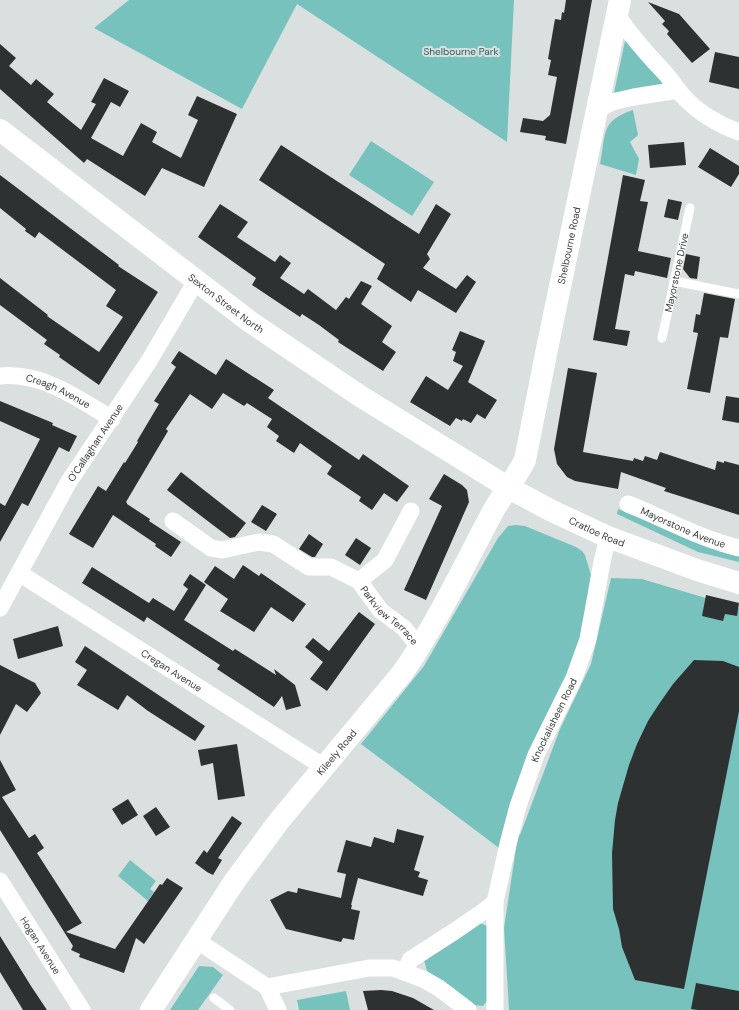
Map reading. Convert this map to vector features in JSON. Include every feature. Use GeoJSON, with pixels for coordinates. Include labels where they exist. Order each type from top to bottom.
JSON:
{"type":"FeatureCollection","features":[{"type":"Feature","properties":{"kind":"main road","name":"Shelbourne Road"},"geometry":{"type":"LineString","coordinates":[[509,488],[519,473],[525,460],[549,336],[619,7]]}},
{"type":"Feature","properties":{"kind":"main road","name":"Sexton Street North"},"geometry":{"type":"LineString","coordinates":[[0,130],[249,321],[360,396],[464,460]]}},
{"type":"Feature","properties":{"kind":"main road","name":"Cratloe Road"},"geometry":{"type":"LineString","coordinates":[[464,460],[509,488],[556,513],[608,537],[696,570],[739,583]]}},
{"type":"Feature","properties":{"kind":"main road","name":"Kileely Road"},"geometry":{"type":"LineString","coordinates":[[151,1010],[196,940],[279,821],[403,672],[420,648],[492,512],[509,488]]}},
{"type":"Feature","properties":{"kind":"street"},"geometry":{"type":"LineString","coordinates":[[619,7],[635,39],[689,103],[703,113],[739,132]]}},
{"type":"Feature","properties":{"kind":"street"},"geometry":{"type":"LineString","coordinates":[[597,110],[612,102],[678,90]]}},
{"type":"Feature","properties":{"kind":"street","name":"O'Callaghan Avenue"},"geometry":{"type":"LineString","coordinates":[[0,608],[68,483],[112,419],[158,346],[196,281]]}},
{"type":"Feature","properties":{"kind":"street","name":"Creagh Avenue"},"geometry":{"type":"LineString","coordinates":[[0,376],[26,378],[45,382],[66,392],[112,419]]}},
{"type":"Feature","properties":{"kind":"street","name":"Mayorstone Avenue"},"geometry":{"type":"LineString","coordinates":[[628,504],[691,533],[721,544],[739,548]]}},
{"type":"Feature","properties":{"kind":"street","name":"Parkview Terrace"},"geometry":{"type":"LineString","coordinates":[[359,581],[385,560],[411,511]]}},
{"type":"Feature","properties":{"kind":"street","name":"Parkview Terrace"},"geometry":{"type":"LineString","coordinates":[[173,521],[212,548],[222,550],[259,542],[273,544],[309,567],[331,567],[359,581],[381,610],[404,628],[420,648]]}},
{"type":"Feature","properties":{"kind":"street","name":"Knockalisheen Road"},"geometry":{"type":"LineString","coordinates":[[495,1010],[495,902],[512,828],[536,755],[574,678],[588,639],[608,537]]}},
{"type":"Feature","properties":{"kind":"street","name":"Cregan Avenue"},"geometry":{"type":"LineString","coordinates":[[19,573],[324,767]]}},
{"type":"Feature","properties":{"kind":"street","name":"Hogan Avenue"},"geometry":{"type":"LineString","coordinates":[[0,881],[82,1010]]}},
{"type":"Feature","properties":{"kind":"street"},"geometry":{"type":"LineString","coordinates":[[405,972],[410,960],[455,931],[495,902]]}},
{"type":"Feature","properties":{"kind":"street"},"geometry":{"type":"LineString","coordinates":[[196,940],[267,987],[278,1010]]}},
{"type":"Feature","properties":{"kind":"street"},"geometry":{"type":"LineString","coordinates":[[267,987],[369,968],[393,968],[423,979],[439,988],[468,1010]]}},
{"type":"Feature","properties":{"kind":"lane","name":"Mayorstone Drive"},"geometry":{"type":"LineString","coordinates":[[662,338],[690,208]]}},
{"type":"Feature","properties":{"kind":"lane"},"geometry":{"type":"LineString","coordinates":[[674,280],[739,294]]}},
{"type":"Feature","properties":{"kind":"lane"},"geometry":{"type":"LineString","coordinates":[[214,998],[230,1010]]}},
{"type":"Feature","properties":{"kind":"green space","name":"Shelbourne Park"},"geometry":{"type":"Polygon","coordinates":[[[129,0],[514,0],[507,142],[297,4],[242,109],[94,28],[129,0]]]}},
{"type":"Feature","properties":{"kind":"green space"},"geometry":{"type":"Polygon","coordinates":[[[625,41],[629,42],[661,77],[663,84],[614,93],[625,41]]]}},
{"type":"Feature","properties":{"kind":"green space"},"geometry":{"type":"Polygon","coordinates":[[[633,110],[638,135],[630,142],[639,159],[636,175],[600,164],[606,130],[615,119],[622,114],[633,110]]]}},
{"type":"Feature","properties":{"kind":"green space"},"geometry":{"type":"Polygon","coordinates":[[[371,141],[434,182],[412,216],[349,175],[371,141]]]}},
{"type":"Feature","properties":{"kind":"green space"},"geometry":{"type":"Polygon","coordinates":[[[618,509],[711,546],[739,554],[739,562],[698,552],[617,514],[618,509]]]}},
{"type":"Feature","properties":{"kind":"green space"},"geometry":{"type":"Polygon","coordinates":[[[508,526],[525,526],[576,547],[582,551],[585,555],[591,575],[583,634],[499,848],[361,744],[424,666],[498,538],[508,526]]]}},
{"type":"Feature","properties":{"kind":"green space"},"geometry":{"type":"Polygon","coordinates":[[[611,578],[642,579],[739,608],[739,1010],[509,1010],[504,928],[518,835],[520,835],[560,729],[591,664],[611,578]]]}},
{"type":"Feature","properties":{"kind":"green space"},"geometry":{"type":"Polygon","coordinates":[[[130,860],[156,881],[150,889],[154,892],[148,901],[118,876],[130,860]]]}},
{"type":"Feature","properties":{"kind":"green space"},"geometry":{"type":"Polygon","coordinates":[[[480,923],[487,926],[487,1001],[483,1006],[474,1005],[427,971],[424,960],[480,923]]]}},
{"type":"Feature","properties":{"kind":"green space"},"geometry":{"type":"Polygon","coordinates":[[[199,966],[213,967],[223,975],[198,1010],[170,1010],[199,966]]]}},
{"type":"Feature","properties":{"kind":"green space"},"geometry":{"type":"Polygon","coordinates":[[[346,991],[350,1010],[299,1010],[297,1000],[346,991]]]}},
{"type":"Feature","properties":{"kind":"building"},"geometry":{"type":"Polygon","coordinates":[[[566,0],[592,0],[566,144],[545,140],[546,136],[520,132],[523,118],[543,121],[550,115],[557,77],[548,75],[551,60],[548,59],[555,19],[561,20],[562,12],[564,13],[566,0]]]}},
{"type":"Feature","properties":{"kind":"building"},"geometry":{"type":"Polygon","coordinates":[[[648,2],[679,14],[710,49],[692,63],[667,34],[669,31],[662,24],[665,21],[648,2]]]}},
{"type":"Feature","properties":{"kind":"building"},"geometry":{"type":"Polygon","coordinates":[[[0,44],[16,58],[9,66],[31,85],[36,79],[54,94],[47,102],[81,130],[96,104],[91,102],[104,78],[129,91],[120,107],[111,102],[91,138],[123,156],[141,123],[157,132],[152,142],[181,158],[198,120],[188,115],[197,96],[237,114],[204,187],[162,168],[145,196],[87,159],[84,163],[0,89],[0,44]]]}},
{"type":"Feature","properties":{"kind":"building"},"geometry":{"type":"Polygon","coordinates":[[[715,52],[739,57],[739,89],[709,82],[715,52]]]}},
{"type":"Feature","properties":{"kind":"building"},"geometry":{"type":"Polygon","coordinates":[[[684,142],[686,165],[650,168],[648,145],[684,142]]]}},
{"type":"Feature","properties":{"kind":"building"},"geometry":{"type":"Polygon","coordinates":[[[281,145],[419,234],[436,204],[451,214],[427,254],[430,259],[423,268],[456,289],[467,275],[476,282],[456,313],[418,290],[411,302],[377,279],[385,264],[259,180],[281,145]]]}},
{"type":"Feature","properties":{"kind":"building"},"geometry":{"type":"Polygon","coordinates":[[[710,148],[739,166],[739,174],[731,187],[698,167],[710,148]]]}},
{"type":"Feature","properties":{"kind":"building"},"geometry":{"type":"Polygon","coordinates":[[[0,175],[119,265],[118,266],[158,292],[99,385],[59,357],[60,355],[44,344],[47,340],[0,305],[0,278],[48,315],[47,316],[99,352],[123,317],[106,306],[116,290],[39,232],[35,238],[25,231],[26,229],[0,208],[0,175]]]}},
{"type":"Feature","properties":{"kind":"building"},"geometry":{"type":"Polygon","coordinates":[[[623,175],[645,180],[640,201],[648,202],[638,251],[671,258],[667,278],[635,271],[634,276],[625,274],[615,329],[630,331],[627,346],[593,340],[623,175]]]}},
{"type":"Feature","properties":{"kind":"building"},"geometry":{"type":"Polygon","coordinates":[[[668,199],[682,202],[678,220],[664,217],[668,199]]]}},
{"type":"Feature","properties":{"kind":"building"},"geometry":{"type":"Polygon","coordinates":[[[220,204],[248,222],[237,237],[275,262],[280,255],[291,263],[280,278],[304,294],[308,289],[336,310],[346,297],[349,299],[361,281],[372,286],[361,304],[392,326],[382,342],[396,352],[383,371],[338,342],[339,340],[319,325],[302,314],[300,317],[252,285],[256,278],[198,237],[220,204]]]}},
{"type":"Feature","properties":{"kind":"building"},"geometry":{"type":"Polygon","coordinates":[[[686,254],[700,257],[697,279],[690,278],[683,269],[686,254]]]}},
{"type":"Feature","properties":{"kind":"building"},"geometry":{"type":"Polygon","coordinates":[[[704,293],[735,299],[728,338],[720,337],[710,393],[687,389],[698,333],[693,332],[696,314],[700,315],[704,293]]]}},
{"type":"Feature","properties":{"kind":"building"},"geometry":{"type":"Polygon","coordinates":[[[460,331],[485,341],[468,382],[497,400],[485,419],[477,414],[471,423],[463,419],[462,421],[456,418],[450,426],[410,402],[426,376],[448,390],[463,366],[453,361],[456,352],[452,350],[460,331]]]}},
{"type":"Feature","properties":{"kind":"building"},"geometry":{"type":"Polygon","coordinates":[[[179,351],[216,375],[226,359],[274,390],[268,398],[359,460],[363,454],[409,486],[397,502],[384,493],[372,510],[359,501],[361,497],[327,474],[332,466],[300,443],[294,453],[276,441],[279,436],[267,427],[272,419],[247,403],[244,406],[223,393],[212,409],[190,394],[166,429],[168,431],[126,502],[150,519],[149,521],[181,542],[171,557],[155,546],[156,544],[113,515],[93,548],[69,534],[98,486],[106,491],[138,442],[137,441],[159,404],[154,401],[176,367],[171,363],[179,351]]]}},
{"type":"Feature","properties":{"kind":"building"},"geometry":{"type":"Polygon","coordinates":[[[568,368],[597,373],[583,452],[633,461],[634,458],[643,461],[645,456],[657,460],[660,452],[715,470],[717,461],[724,463],[724,461],[739,465],[739,515],[664,491],[666,488],[621,472],[618,489],[575,481],[567,477],[557,464],[554,449],[568,368]]]}},
{"type":"Feature","properties":{"kind":"building"},"geometry":{"type":"Polygon","coordinates":[[[726,396],[739,398],[739,423],[722,420],[726,396]]]}},
{"type":"Feature","properties":{"kind":"building"},"geometry":{"type":"Polygon","coordinates":[[[0,401],[53,423],[52,425],[77,436],[69,452],[59,447],[28,506],[22,503],[0,542],[0,503],[5,506],[40,439],[0,421],[0,401]]]}},
{"type":"Feature","properties":{"kind":"building"},"geometry":{"type":"Polygon","coordinates":[[[181,472],[246,523],[235,537],[230,538],[167,490],[181,472]]]}},
{"type":"Feature","properties":{"kind":"building"},"geometry":{"type":"Polygon","coordinates":[[[444,474],[462,485],[467,490],[469,502],[426,600],[404,590],[442,506],[429,499],[444,474]]]}},
{"type":"Feature","properties":{"kind":"building"},"geometry":{"type":"Polygon","coordinates":[[[262,505],[277,514],[266,531],[251,522],[262,505]]]}},
{"type":"Feature","properties":{"kind":"building"},"geometry":{"type":"Polygon","coordinates":[[[309,534],[323,544],[315,557],[312,557],[299,549],[309,534]]]}},
{"type":"Feature","properties":{"kind":"building"},"geometry":{"type":"Polygon","coordinates":[[[356,538],[371,548],[360,565],[345,555],[356,538]]]}},
{"type":"Feature","properties":{"kind":"building"},"geometry":{"type":"Polygon","coordinates":[[[243,565],[259,576],[261,573],[306,604],[293,622],[271,607],[254,632],[220,611],[228,599],[204,582],[215,566],[234,579],[243,565]]]}},
{"type":"Feature","properties":{"kind":"building"},"geometry":{"type":"Polygon","coordinates":[[[92,567],[149,603],[153,598],[174,611],[188,589],[183,585],[190,574],[206,585],[184,620],[233,651],[235,649],[276,675],[274,669],[295,685],[301,706],[286,710],[282,696],[274,707],[217,669],[220,665],[147,617],[144,622],[82,583],[92,567]]]}},
{"type":"Feature","properties":{"kind":"building"},"geometry":{"type":"Polygon","coordinates":[[[706,595],[739,603],[737,616],[725,614],[723,621],[702,616],[706,595]]]}},
{"type":"Feature","properties":{"kind":"building"},"geometry":{"type":"Polygon","coordinates":[[[359,612],[375,624],[327,691],[310,679],[323,662],[305,647],[313,638],[329,651],[359,612]]]}},
{"type":"Feature","properties":{"kind":"building"},"geometry":{"type":"Polygon","coordinates":[[[58,626],[63,646],[18,659],[13,639],[58,626]]]}},
{"type":"Feature","properties":{"kind":"building"},"geometry":{"type":"Polygon","coordinates":[[[85,646],[205,726],[195,741],[148,711],[127,695],[118,710],[77,685],[87,670],[75,662],[85,646]]]}},
{"type":"Feature","properties":{"kind":"building"},"geometry":{"type":"Polygon","coordinates":[[[694,660],[723,661],[739,667],[739,711],[684,989],[635,980],[622,947],[619,929],[613,909],[612,853],[618,803],[637,744],[648,721],[659,704],[673,684],[694,660]]]}},
{"type":"Feature","properties":{"kind":"building"},"geometry":{"type":"Polygon","coordinates":[[[0,665],[35,683],[41,693],[27,712],[16,704],[0,735],[0,665]]]}},
{"type":"Feature","properties":{"kind":"building"},"geometry":{"type":"Polygon","coordinates":[[[237,744],[245,796],[218,800],[213,763],[201,766],[198,750],[237,744]]]}},
{"type":"Feature","properties":{"kind":"building"},"geometry":{"type":"Polygon","coordinates":[[[0,760],[16,790],[2,797],[29,838],[35,834],[44,848],[37,853],[82,923],[66,932],[115,949],[160,884],[162,885],[167,878],[183,888],[144,944],[136,938],[124,973],[79,957],[80,954],[71,950],[73,946],[0,830],[0,760]]]}},
{"type":"Feature","properties":{"kind":"building"},"geometry":{"type":"Polygon","coordinates":[[[128,799],[138,815],[122,825],[112,809],[128,799]]]}},
{"type":"Feature","properties":{"kind":"building"},"geometry":{"type":"Polygon","coordinates":[[[156,807],[170,827],[156,836],[143,816],[156,807]]]}},
{"type":"Feature","properties":{"kind":"building"},"geometry":{"type":"Polygon","coordinates":[[[232,816],[242,823],[218,858],[222,860],[213,875],[195,863],[204,850],[207,853],[232,816]]]}},
{"type":"Feature","properties":{"kind":"building"},"geometry":{"type":"Polygon","coordinates":[[[397,829],[424,836],[414,870],[420,872],[418,877],[428,880],[423,896],[358,878],[351,905],[351,909],[360,911],[354,940],[343,938],[341,942],[286,929],[270,900],[288,891],[297,893],[298,888],[341,898],[346,874],[337,872],[346,840],[371,847],[374,837],[394,843],[397,829]]]}},
{"type":"Feature","properties":{"kind":"building"},"geometry":{"type":"Polygon","coordinates":[[[0,936],[47,1010],[23,1010],[0,972],[0,936]]]}},
{"type":"Feature","properties":{"kind":"building"},"geometry":{"type":"Polygon","coordinates":[[[696,983],[739,991],[739,1010],[691,1009],[696,983]]]}},
{"type":"Feature","properties":{"kind":"building"},"geometry":{"type":"Polygon","coordinates":[[[363,991],[392,991],[413,998],[434,1010],[368,1010],[363,991]]]}}]}
